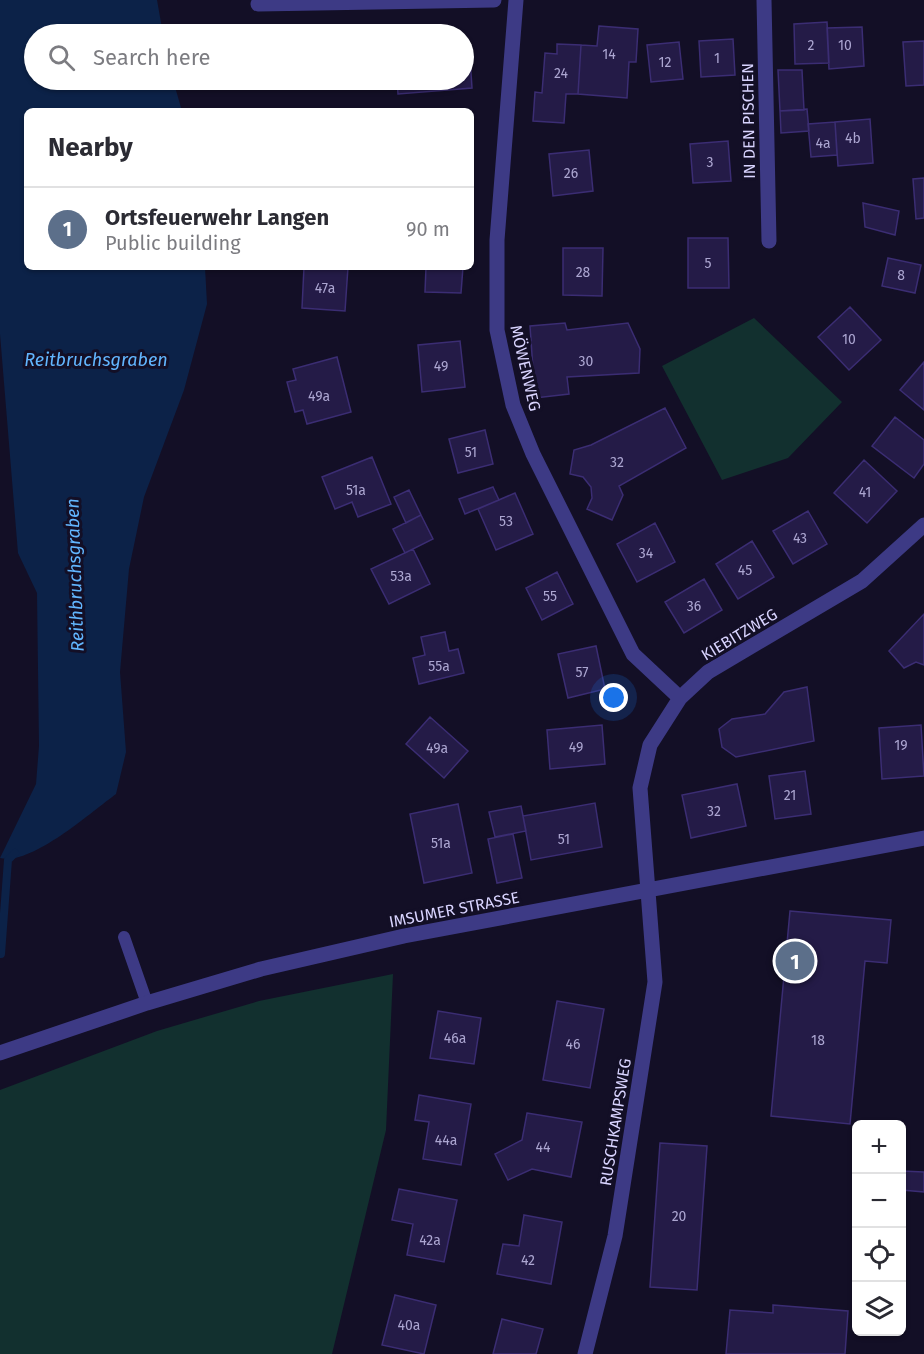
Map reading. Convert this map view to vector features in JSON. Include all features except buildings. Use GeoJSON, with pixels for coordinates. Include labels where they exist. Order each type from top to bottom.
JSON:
{"type":"FeatureCollection","features":[{"type":"Feature","properties":{"kind":"street"},"geometry":{"type":"LineString","coordinates":[[258,4],[494,0]]}},
{"type":"Feature","properties":{"kind":"street","name":"MÖWENWEG"},"geometry":{"type":"LineString","coordinates":[[516,0],[497,240],[496,330],[513,405],[533,454],[633,654],[680,698]]}},
{"type":"Feature","properties":{"kind":"street","name":"IN DEN PISCHEN"},"geometry":{"type":"LineString","coordinates":[[764,0],[769,241]]}},
{"type":"Feature","properties":{"kind":"street","name":"KIEBITZWEG"},"geometry":{"type":"LineString","coordinates":[[646,892],[640,788],[650,745],[680,698],[708,672],[862,581],[924,525]]}},
{"type":"Feature","properties":{"kind":"street","name":"IMSUMER STRASSE"},"geometry":{"type":"LineString","coordinates":[[0,1053],[147,1003],[261,969],[404,936],[924,838]]}},
{"type":"Feature","properties":{"kind":"street","name":"RUSCHKAMPSWEG"},"geometry":{"type":"LineString","coordinates":[[585,1354],[615,1236],[655,982],[646,892]]}},
{"type":"Feature","properties":{"kind":"lane"},"geometry":{"type":"LineString","coordinates":[[124,937],[147,1003]]}},
{"type":"Feature","properties":{"kind":"green space"},"geometry":{"type":"Polygon","coordinates":[[[754,318],[842,402],[788,458],[722,480],[662,366],[754,318]]]}},
{"type":"Feature","properties":{"kind":"green space"},"geometry":{"type":"Polygon","coordinates":[[[393,974],[386,1130],[332,1354],[0,1354],[0,1090],[157,1031],[259,1001],[393,974]]]}},
{"type":"Feature","properties":{"kind":"water","name":"Reitbruchsgraben"},"geometry":{"type":"Polygon","coordinates":[[[0,0],[157,0],[161,24],[24,24],[24,90],[176,90],[181,108],[24,108],[24,270],[205,270],[207,304],[184,390],[144,497],[129,569],[120,672],[126,752],[116,794],[60,836],[28,854],[13,858],[0,858],[36,784],[39,746],[37,593],[18,553],[0,334],[0,0]]]}},
{"type":"Feature","properties":{"kind":"waterway"},"geometry":{"type":"LineString","coordinates":[[1,954],[8,860],[15,853]]}},
{"type":"Feature","properties":{"kind":"place","name":"Ortsfeuerwehr Langen"},"geometry":{"type":"Point","coordinates":[795,961]}},
{"type":"Feature","properties":{"kind":"water label","name":"Reithbruchsgraben"},"geometry":{"type":"Point","coordinates":[75,575]}}]}
